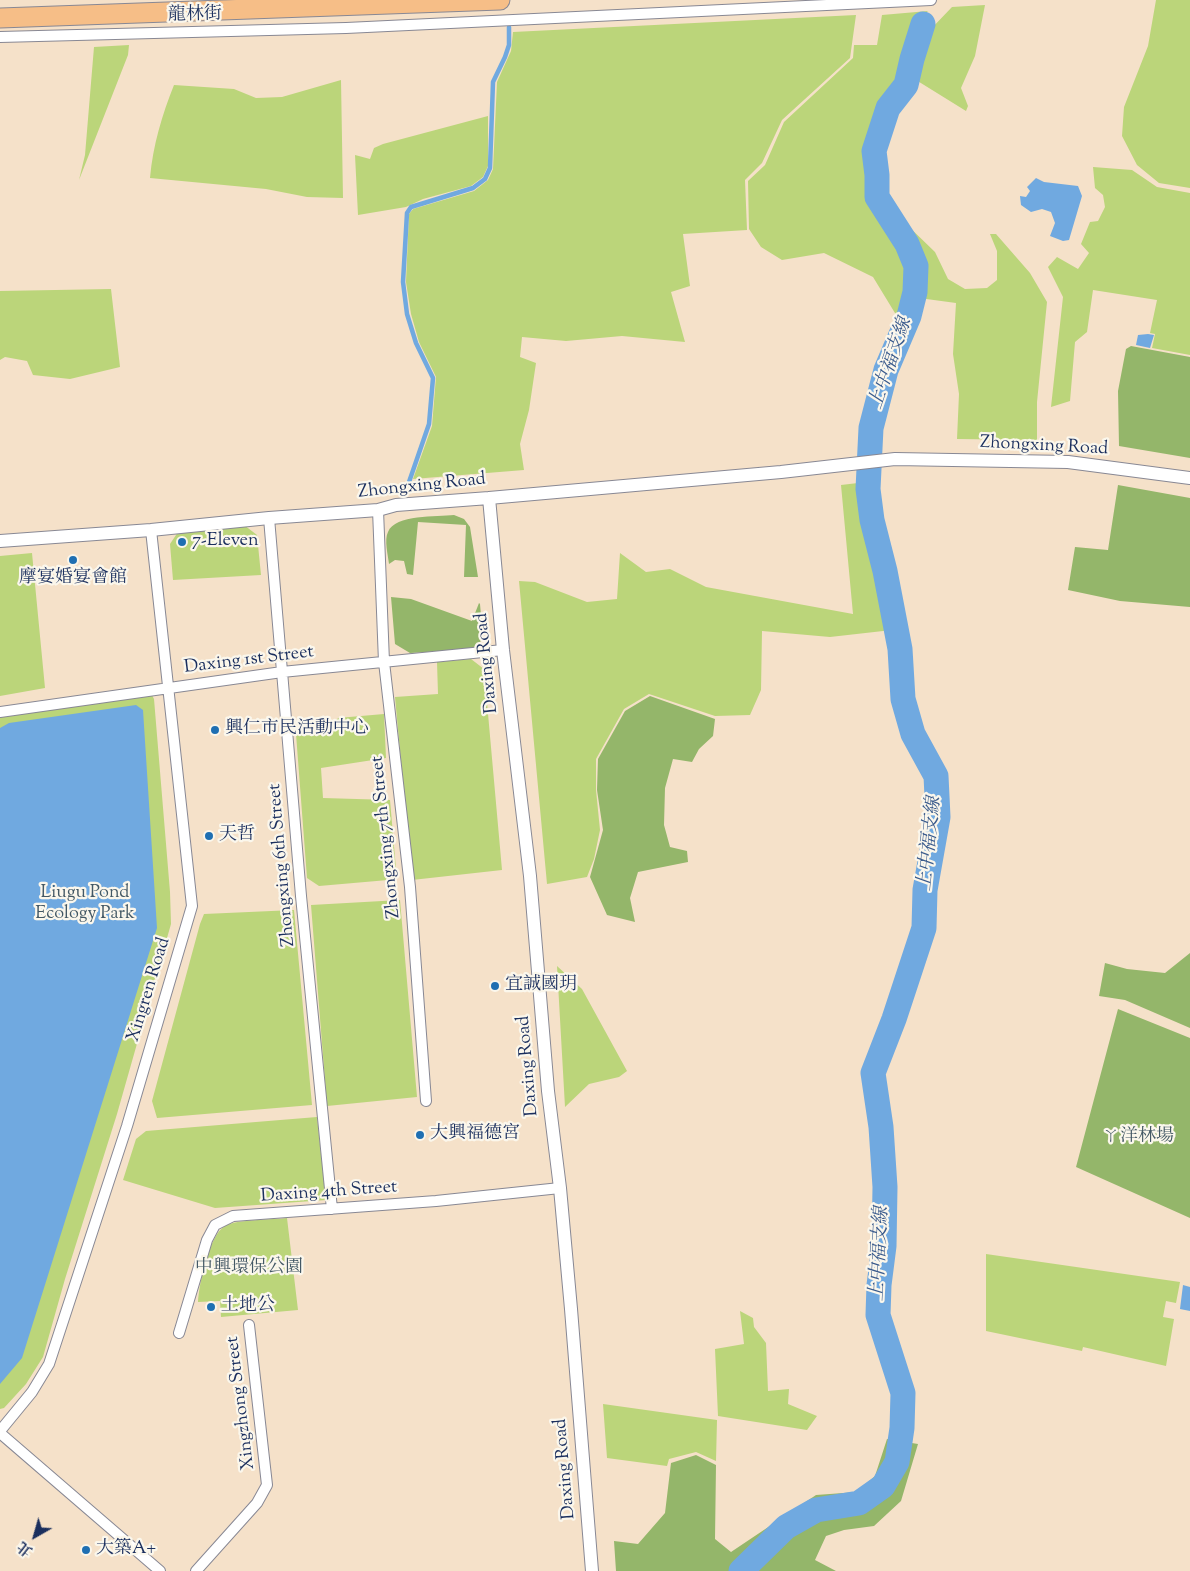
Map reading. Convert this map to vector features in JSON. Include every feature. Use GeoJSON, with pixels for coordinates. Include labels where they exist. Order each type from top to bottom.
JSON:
{"type":"FeatureCollection","features":[{"type":"Feature","properties":{"kind":"highway"},"geometry":{"type":"LineString","coordinates":[[0,18],[500,0]]}},
{"type":"Feature","properties":{"kind":"street","name":"龍林街"},"geometry":{"type":"LineString","coordinates":[[0,37],[346,28],[931,0]]}},
{"type":"Feature","properties":{"kind":"street","name":"Zhongxing Road"},"geometry":{"type":"LineString","coordinates":[[0,541],[378,510],[396,505],[781,472],[895,459],[1068,462],[1190,478]]}},
{"type":"Feature","properties":{"kind":"street","name":"Daxing Road"},"geometry":{"type":"LineString","coordinates":[[489,498],[503,650],[530,876],[548,1090],[560,1188],[592,1571]]}},
{"type":"Feature","properties":{"kind":"street","name":"Zhongxing 7th Street"},"geometry":{"type":"LineString","coordinates":[[378,510],[384,662],[410,887],[426,1101]]}},
{"type":"Feature","properties":{"kind":"street","name":"Zhongxing 6th Street"},"geometry":{"type":"LineString","coordinates":[[269,518],[301,896],[332,1209]]}},
{"type":"Feature","properties":{"kind":"street","name":"Xingren Road"},"geometry":{"type":"LineString","coordinates":[[0,1432],[32,1392],[49,1364],[127,1126],[192,906],[151,530]]}},
{"type":"Feature","properties":{"kind":"street","name":"Daxing 1st Street"},"geometry":{"type":"LineString","coordinates":[[0,712],[282,672],[503,650]]}},
{"type":"Feature","properties":{"kind":"street","name":"Daxing 4th Street"},"geometry":{"type":"LineString","coordinates":[[179,1333],[207,1240],[215,1225],[233,1216],[436,1201],[560,1188]]}},
{"type":"Feature","properties":{"kind":"street","name":"Xingzhong Street"},"geometry":{"type":"LineString","coordinates":[[196,1571],[257,1503],[267,1485],[249,1325]]}},
{"type":"Feature","properties":{"kind":"street"},"geometry":{"type":"LineString","coordinates":[[0,1432],[160,1571]]}},
{"type":"Feature","properties":{"kind":"green space"},"geometry":{"type":"Polygon","coordinates":[[[1156,0],[1190,0],[1190,188],[1159,183],[1137,165],[1122,136],[1124,107],[1148,46],[1156,0]]]}},
{"type":"Feature","properties":{"kind":"green space"},"geometry":{"type":"Polygon","coordinates":[[[985,5],[975,56],[961,88],[968,106],[966,111],[916,80],[919,58],[929,31],[952,7],[985,5]]]}},
{"type":"Feature","properties":{"kind":"green space"},"geometry":{"type":"Polygon","coordinates":[[[928,11],[915,23],[902,60],[896,86],[882,106],[868,151],[869,198],[900,247],[911,269],[908,293],[898,318],[873,277],[824,253],[782,260],[761,247],[749,229],[748,181],[765,165],[784,122],[853,58],[854,45],[877,45],[882,15],[928,11]]]}},
{"type":"Feature","properties":{"kind":"green space"},"geometry":{"type":"Polygon","coordinates":[[[856,15],[850,58],[782,120],[762,163],[745,180],[747,230],[683,234],[690,286],[671,292],[685,342],[622,336],[566,341],[522,337],[520,357],[536,363],[529,410],[520,444],[524,470],[413,479],[432,426],[436,377],[419,342],[411,314],[406,282],[409,214],[413,209],[474,191],[488,180],[493,169],[497,82],[511,51],[513,32],[856,15]]]}},
{"type":"Feature","properties":{"kind":"green space"},"geometry":{"type":"Polygon","coordinates":[[[129,45],[128,55],[79,180],[85,155],[94,47],[129,45]]]}},
{"type":"Feature","properties":{"kind":"green space"},"geometry":{"type":"Polygon","coordinates":[[[341,80],[343,198],[307,197],[266,189],[150,178],[159,130],[174,85],[234,89],[256,98],[282,97],[341,80]]]}},
{"type":"Feature","properties":{"kind":"green space"},"geometry":{"type":"Polygon","coordinates":[[[488,116],[488,166],[483,177],[471,186],[423,199],[406,207],[358,215],[355,155],[370,159],[374,148],[383,144],[488,116]]]}},
{"type":"Feature","properties":{"kind":"green space"},"geometry":{"type":"Polygon","coordinates":[[[1093,167],[1132,170],[1157,187],[1190,193],[1190,355],[1152,348],[1155,334],[1150,333],[1157,300],[1093,290],[1087,332],[1075,342],[1070,401],[1051,407],[1063,297],[1048,267],[1057,257],[1078,269],[1089,253],[1081,244],[1090,222],[1098,221],[1105,207],[1103,195],[1095,188],[1093,167]]]}},
{"type":"Feature","properties":{"kind":"green space"},"geometry":{"type":"Polygon","coordinates":[[[881,195],[886,198],[904,222],[935,252],[948,279],[965,289],[987,288],[997,280],[997,251],[990,234],[996,234],[1030,273],[1047,302],[1037,402],[1037,440],[957,439],[959,394],[953,354],[956,303],[919,298],[922,268],[917,250],[881,195]]]}},
{"type":"Feature","properties":{"kind":"green space"},"geometry":{"type":"Polygon","coordinates":[[[111,289],[120,367],[70,379],[33,375],[27,361],[5,357],[0,360],[0,291],[111,289]]]}},
{"type":"Feature","properties":{"kind":"green space"},"geometry":{"type":"Polygon","coordinates":[[[1131,346],[1190,357],[1190,458],[1119,446],[1118,391],[1126,349],[1131,346]]]}},
{"type":"Feature","properties":{"kind":"green space"},"geometry":{"type":"Polygon","coordinates":[[[858,483],[857,494],[886,599],[892,630],[830,637],[762,631],[761,690],[750,715],[715,716],[649,694],[624,709],[596,759],[596,790],[600,830],[594,859],[587,877],[547,884],[519,581],[535,582],[587,602],[617,599],[620,553],[646,572],[670,569],[706,587],[853,614],[841,485],[858,483]]]}},
{"type":"Feature","properties":{"kind":"green space"},"geometry":{"type":"Polygon","coordinates":[[[1118,485],[1190,498],[1190,607],[1120,601],[1068,590],[1075,547],[1108,550],[1118,485]]]}},
{"type":"Feature","properties":{"kind":"green space"},"geometry":{"type":"Polygon","coordinates":[[[454,515],[464,519],[470,527],[478,577],[464,577],[466,525],[418,522],[413,575],[407,574],[404,561],[395,560],[389,564],[386,539],[392,526],[407,519],[454,515]]]}},
{"type":"Feature","properties":{"kind":"green space"},"geometry":{"type":"Polygon","coordinates":[[[244,525],[257,535],[261,575],[173,580],[170,544],[178,532],[244,525]]]}},
{"type":"Feature","properties":{"kind":"green space"},"geometry":{"type":"Polygon","coordinates":[[[32,553],[45,688],[0,696],[0,556],[32,553]]]}},
{"type":"Feature","properties":{"kind":"green space"},"geometry":{"type":"Polygon","coordinates":[[[391,597],[411,599],[472,621],[479,603],[483,638],[475,649],[410,653],[395,644],[391,597]]]}},
{"type":"Feature","properties":{"kind":"green space"},"geometry":{"type":"Polygon","coordinates":[[[471,659],[484,669],[502,870],[412,880],[395,697],[438,694],[437,662],[471,659]]]}},
{"type":"Feature","properties":{"kind":"green space","name":"Liugu Pond Ecology Park"},"geometry":{"type":"Polygon","coordinates":[[[151,693],[154,699],[171,924],[117,1114],[65,1279],[43,1357],[26,1384],[4,1408],[0,1409],[0,714],[151,693]]]}},
{"type":"Feature","properties":{"kind":"green space"},"geometry":{"type":"Polygon","coordinates":[[[650,696],[715,719],[713,736],[699,749],[692,762],[673,759],[665,788],[664,825],[670,847],[687,851],[688,862],[638,872],[630,898],[635,922],[607,915],[590,877],[603,830],[597,790],[598,759],[625,711],[650,696]]]}},
{"type":"Feature","properties":{"kind":"green space"},"geometry":{"type":"Polygon","coordinates":[[[384,714],[386,758],[321,768],[323,798],[390,800],[396,869],[388,880],[319,886],[307,878],[296,734],[331,730],[338,718],[384,714]]]}},
{"type":"Feature","properties":{"kind":"green space"},"geometry":{"type":"Polygon","coordinates":[[[400,900],[417,1097],[327,1106],[311,905],[400,900]]]}},
{"type":"Feature","properties":{"kind":"green space"},"geometry":{"type":"Polygon","coordinates":[[[294,910],[312,1105],[157,1118],[152,1101],[204,914],[294,910]]]}},
{"type":"Feature","properties":{"kind":"green space"},"geometry":{"type":"Polygon","coordinates":[[[1190,953],[1190,1028],[1125,1000],[1099,996],[1105,963],[1127,969],[1165,973],[1190,953]]]}},
{"type":"Feature","properties":{"kind":"green space"},"geometry":{"type":"Polygon","coordinates":[[[557,966],[582,989],[627,1071],[619,1077],[589,1084],[565,1107],[557,966]]]}},
{"type":"Feature","properties":{"kind":"green space","name":"ㄚ洋林場"},"geometry":{"type":"Polygon","coordinates":[[[1118,1009],[1190,1038],[1190,1218],[1076,1167],[1118,1009]]]}},
{"type":"Feature","properties":{"kind":"green space"},"geometry":{"type":"Polygon","coordinates":[[[317,1117],[326,1200],[215,1208],[123,1180],[136,1139],[146,1131],[317,1117]]]}},
{"type":"Feature","properties":{"kind":"green space","name":"中興環保公園"},"geometry":{"type":"Polygon","coordinates":[[[287,1218],[298,1310],[221,1317],[220,1301],[198,1302],[206,1261],[219,1231],[225,1226],[238,1222],[287,1218]]]}},
{"type":"Feature","properties":{"kind":"green space"},"geometry":{"type":"Polygon","coordinates":[[[986,1254],[1180,1282],[1176,1303],[1166,1301],[1163,1317],[1174,1319],[1166,1366],[1083,1347],[1082,1351],[986,1331],[986,1254]]]}},
{"type":"Feature","properties":{"kind":"green space"},"geometry":{"type":"Polygon","coordinates":[[[740,1311],[753,1318],[754,1327],[766,1343],[768,1391],[789,1389],[788,1404],[817,1416],[807,1430],[718,1416],[715,1349],[744,1344],[740,1311]]]}},
{"type":"Feature","properties":{"kind":"green space"},"geometry":{"type":"Polygon","coordinates":[[[603,1404],[717,1420],[716,1461],[696,1452],[669,1459],[667,1466],[607,1458],[603,1404]]]}},
{"type":"Feature","properties":{"kind":"green space"},"geometry":{"type":"Polygon","coordinates":[[[887,1439],[918,1444],[901,1501],[874,1526],[844,1530],[826,1536],[815,1560],[836,1571],[616,1571],[614,1541],[638,1544],[665,1513],[671,1463],[696,1455],[716,1465],[715,1539],[731,1552],[816,1495],[857,1492],[875,1476],[887,1439]]]}},
{"type":"Feature","properties":{"kind":"water"},"geometry":{"type":"Polygon","coordinates":[[[1036,178],[1044,182],[1078,186],[1082,196],[1069,240],[1063,241],[1050,236],[1055,223],[1051,212],[1042,209],[1031,212],[1021,205],[1020,196],[1026,197],[1030,191],[1027,187],[1036,178]]]}},
{"type":"Feature","properties":{"kind":"water"},"geometry":{"type":"Polygon","coordinates":[[[1138,335],[1154,335],[1150,348],[1136,345],[1138,335]]]}},
{"type":"Feature","properties":{"kind":"water","name":"Liugu Pond Ecology Park"},"geometry":{"type":"Polygon","coordinates":[[[136,705],[143,710],[157,928],[22,1358],[0,1384],[0,728],[9,723],[136,705]]]}},
{"type":"Feature","properties":{"kind":"water"},"geometry":{"type":"Polygon","coordinates":[[[1183,1285],[1190,1287],[1190,1311],[1180,1309],[1183,1285]]]}},
{"type":"Feature","properties":{"kind":"waterway","name":"上中福支線"},"geometry":{"type":"LineString","coordinates":[[741,1571],[786,1527],[816,1510],[859,1503],[883,1486],[897,1462],[902,1428],[903,1393],[878,1315],[879,1285],[884,1246],[885,1187],[881,1127],[873,1073],[894,1019],[924,928],[925,890],[938,817],[936,776],[913,734],[903,699],[900,649],[885,571],[872,520],[868,489],[871,428],[886,370],[909,316],[915,292],[916,266],[907,244],[877,197],[874,151],[888,108],[906,85],[923,24]]}},
{"type":"Feature","properties":{"kind":"waterway"},"geometry":{"type":"LineString","coordinates":[[409,482],[429,424],[433,378],[416,343],[407,314],[403,282],[407,213],[411,207],[473,188],[485,179],[490,168],[493,82],[509,45],[509,27]]}},
{"type":"Feature","properties":{"kind":"place","name":"7-Eleven"},"geometry":{"type":"Point","coordinates":[182,542]}},
{"type":"Feature","properties":{"kind":"place","name":"摩宴婚宴會館"},"geometry":{"type":"Point","coordinates":[73,560]}},
{"type":"Feature","properties":{"kind":"place","name":"興仁市民活動中心"},"geometry":{"type":"Point","coordinates":[215,730]}},
{"type":"Feature","properties":{"kind":"place","name":"天哲"},"geometry":{"type":"Point","coordinates":[209,836]}},
{"type":"Feature","properties":{"kind":"place","name":"宜誠國玥"},"geometry":{"type":"Point","coordinates":[495,986]}},
{"type":"Feature","properties":{"kind":"place","name":"大興福德宮"},"geometry":{"type":"Point","coordinates":[420,1135]}},
{"type":"Feature","properties":{"kind":"place","name":"土地公"},"geometry":{"type":"Point","coordinates":[211,1307]}},
{"type":"Feature","properties":{"kind":"place","name":"大築A+"},"geometry":{"type":"Point","coordinates":[86,1550]}}]}
